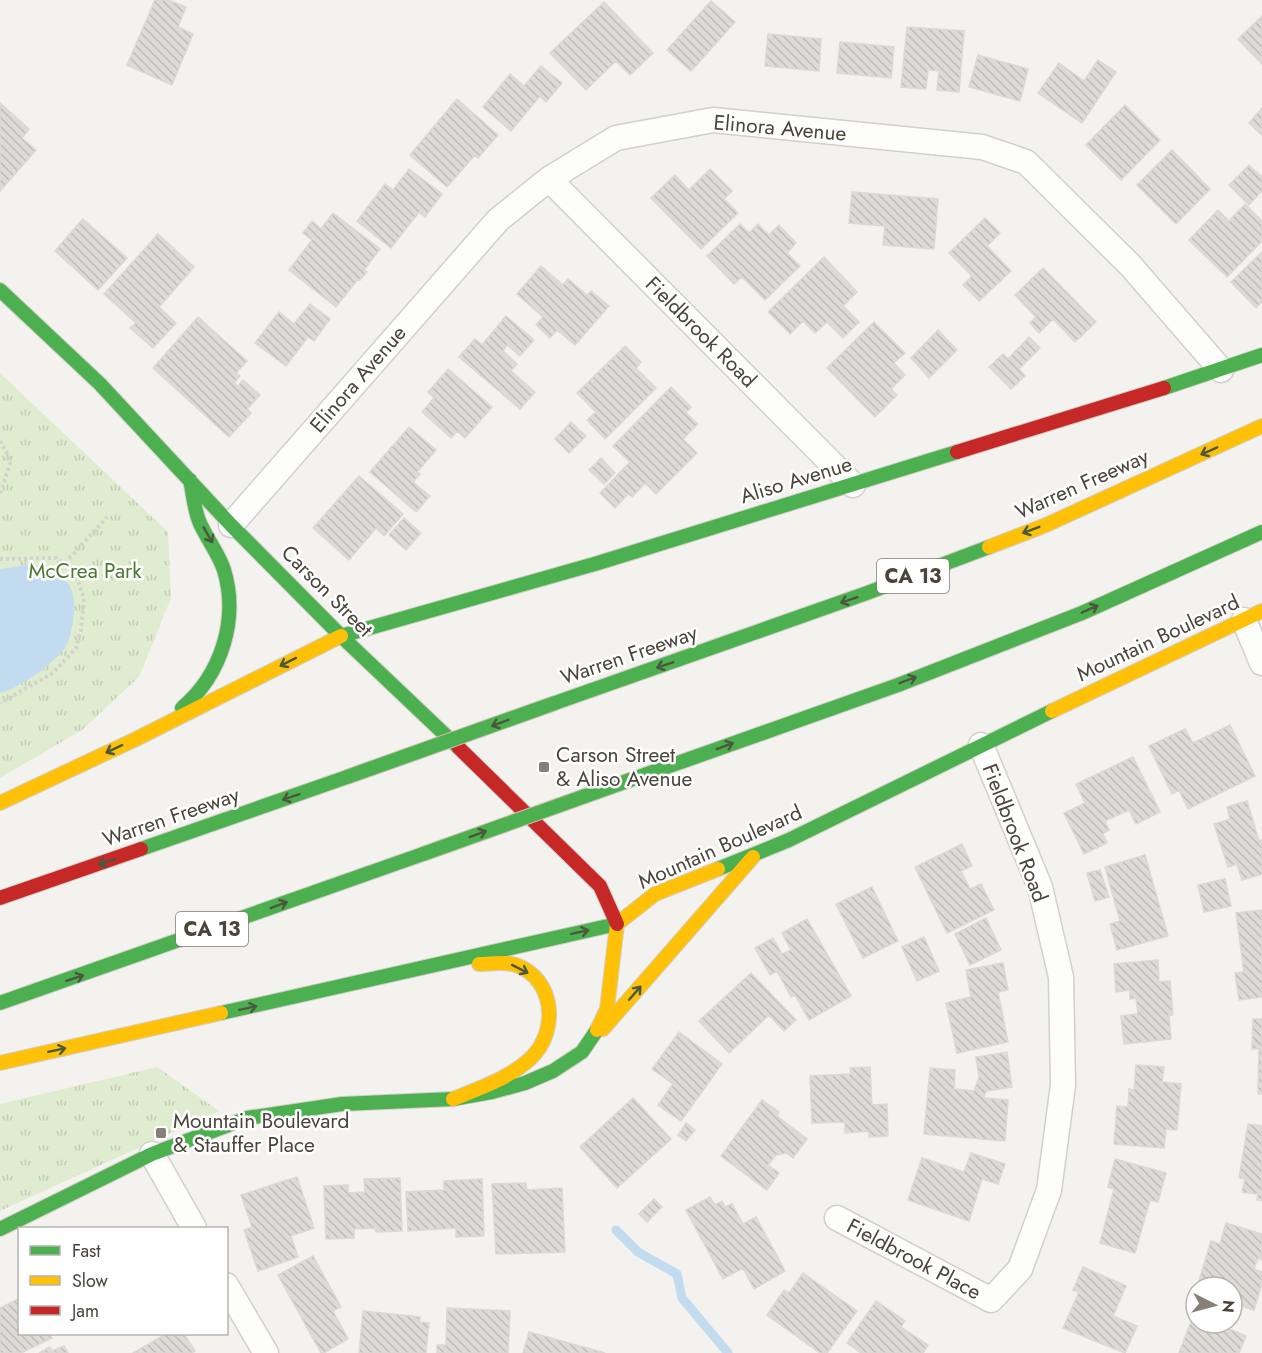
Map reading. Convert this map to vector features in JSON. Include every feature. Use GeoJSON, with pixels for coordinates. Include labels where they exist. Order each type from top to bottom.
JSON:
{"type":"FeatureCollection","features":[{"type":"Feature","properties":{"kind":"main road","name":"Carson Street"},"geometry":{"type":"LineString","coordinates":[[0,290],[100,384],[231,525],[341,636],[420,709],[600,886],[617,924]]}},
{"type":"Feature","properties":{"kind":"main road","name":"Aliso Avenue"},"geometry":{"type":"LineString","coordinates":[[136,738],[341,636],[598,563],[1221,370],[1262,355]]}},
{"type":"Feature","properties":{"kind":"main road","name":"Warren Freeway"},"geometry":{"type":"LineString","coordinates":[[0,898],[856,597],[1046,525],[1262,426]]}},
{"type":"Feature","properties":{"kind":"main road"},"geometry":{"type":"LineString","coordinates":[[0,803],[136,738],[193,701],[208,679],[220,656],[227,628],[229,601],[225,573],[199,520],[190,480]]}},
{"type":"Feature","properties":{"kind":"main road","name":"CA 13"},"geometry":{"type":"LineString","coordinates":[[0,1003],[897,685],[1082,613],[1262,532]]}},
{"type":"Feature","properties":{"kind":"main road","name":"Mountain Boulevard"},"geometry":{"type":"LineString","coordinates":[[617,924],[655,894],[789,840],[981,745],[1253,616]]}},
{"type":"Feature","properties":{"kind":"main road"},"geometry":{"type":"LineString","coordinates":[[0,1229],[152,1154],[247,1118],[342,1104],[453,1100],[525,1083],[553,1071],[582,1052],[757,853]]}},
{"type":"Feature","properties":{"kind":"main road"},"geometry":{"type":"LineString","coordinates":[[0,1063],[617,924],[607,1009],[600,1026],[582,1052]]}},
{"type":"Feature","properties":{"kind":"main road"},"geometry":{"type":"LineString","coordinates":[[441,965],[507,963],[516,965],[539,982],[548,997],[547,1029],[533,1057],[496,1080],[453,1100]]}},
{"type":"Feature","properties":{"kind":"street","name":"Elinora Avenue"},"geometry":{"type":"LineString","coordinates":[[231,525],[498,220],[549,179],[616,138],[713,120],[982,147],[1026,162],[1130,265],[1221,370]]}},
{"type":"Feature","properties":{"kind":"street","name":"Fieldbrook Road"},"geometry":{"type":"LineString","coordinates":[[549,179],[853,485]]}},
{"type":"Feature","properties":{"kind":"street"},"geometry":{"type":"LineString","coordinates":[[1253,616],[1262,663]]}},
{"type":"Feature","properties":{"kind":"street","name":"Fieldbrook Road"},"geometry":{"type":"LineString","coordinates":[[981,745],[1040,887],[1061,977],[1063,1085],[1048,1190],[1020,1269],[991,1300]]}},
{"type":"Feature","properties":{"kind":"street"},"geometry":{"type":"LineString","coordinates":[[152,1154],[193,1227]]}},
{"type":"Feature","properties":{"kind":"street","name":"Fieldbrook Place"},"geometry":{"type":"LineString","coordinates":[[837,1218],[991,1300]]}},
{"type":"Feature","properties":{"kind":"street"},"geometry":{"type":"LineString","coordinates":[[228,1288],[266,1353]]}},
{"type":"Feature","properties":{"kind":"path"},"geometry":{"type":"LineString","coordinates":[[0,441],[11,461],[0,494]]}},
{"type":"Feature","properties":{"kind":"path"},"geometry":{"type":"LineString","coordinates":[[65,562],[109,515]]}},
{"type":"Feature","properties":{"kind":"path"},"geometry":{"type":"LineString","coordinates":[[0,559],[56,558],[65,562],[75,572],[84,598],[81,630],[76,648],[53,673],[0,703]]}},
{"type":"Feature","properties":{"kind":"green space","name":"McCrea Park"},"geometry":{"type":"Polygon","coordinates":[[[0,373],[168,532],[171,598],[139,677],[82,730],[0,778],[0,373]]]}},
{"type":"Feature","properties":{"kind":"green space"},"geometry":{"type":"Polygon","coordinates":[[[157,1067],[219,1111],[0,1211],[0,1104],[157,1067]]]}},
{"type":"Feature","properties":{"kind":"water"},"geometry":{"type":"Polygon","coordinates":[[[29,565],[51,571],[66,581],[74,597],[71,631],[65,648],[52,661],[26,681],[0,693],[0,569],[29,565]]]}},
{"type":"Feature","properties":{"kind":"building"},"geometry":{"type":"Polygon","coordinates":[[[155,0],[168,0],[186,7],[178,27],[193,34],[172,85],[127,65],[155,0]]]}},
{"type":"Feature","properties":{"kind":"building"},"geometry":{"type":"Polygon","coordinates":[[[711,1],[735,22],[691,71],[667,50],[711,1]]]}},
{"type":"Feature","properties":{"kind":"building"},"geometry":{"type":"Polygon","coordinates":[[[604,2],[653,53],[630,75],[616,61],[586,90],[550,53],[604,2]]]}},
{"type":"Feature","properties":{"kind":"building"},"geometry":{"type":"Polygon","coordinates":[[[1262,16],[1262,64],[1238,39],[1262,16]]]}},
{"type":"Feature","properties":{"kind":"building"},"geometry":{"type":"Polygon","coordinates":[[[907,27],[964,31],[959,92],[937,90],[939,71],[928,70],[926,89],[901,87],[907,27]]]}},
{"type":"Feature","properties":{"kind":"building"},"geometry":{"type":"Polygon","coordinates":[[[768,34],[821,39],[819,71],[765,66],[768,34]]]}},
{"type":"Feature","properties":{"kind":"building"},"geometry":{"type":"Polygon","coordinates":[[[840,42],[894,47],[891,78],[837,73],[840,42]]]}},
{"type":"Feature","properties":{"kind":"building"},"geometry":{"type":"Polygon","coordinates":[[[978,55],[1028,69],[1020,101],[969,87],[978,55]]]}},
{"type":"Feature","properties":{"kind":"building"},"geometry":{"type":"Polygon","coordinates":[[[1098,60],[1116,72],[1082,123],[1038,93],[1059,63],[1084,81],[1098,60]]]}},
{"type":"Feature","properties":{"kind":"building"},"geometry":{"type":"Polygon","coordinates":[[[541,66],[562,83],[546,102],[540,96],[511,131],[483,107],[510,74],[524,86],[541,66]]]}},
{"type":"Feature","properties":{"kind":"building"},"geometry":{"type":"Polygon","coordinates":[[[457,99],[498,135],[478,158],[475,155],[447,187],[410,155],[457,99]]]}},
{"type":"Feature","properties":{"kind":"building"},"geometry":{"type":"Polygon","coordinates":[[[0,103],[29,129],[22,138],[36,150],[0,191],[0,103]]]}},
{"type":"Feature","properties":{"kind":"building"},"geometry":{"type":"Polygon","coordinates":[[[1125,105],[1160,140],[1121,180],[1086,145],[1125,105]]]}},
{"type":"Feature","properties":{"kind":"building"},"geometry":{"type":"Polygon","coordinates":[[[1262,108],[1262,135],[1249,123],[1262,108]]]}},
{"type":"Feature","properties":{"kind":"building"},"geometry":{"type":"Polygon","coordinates":[[[1172,150],[1210,189],[1176,224],[1137,185],[1172,150]]]}},
{"type":"Feature","properties":{"kind":"building"},"geometry":{"type":"Polygon","coordinates":[[[1249,165],[1262,177],[1262,191],[1249,205],[1229,185],[1249,165]]]}},
{"type":"Feature","properties":{"kind":"building"},"geometry":{"type":"Polygon","coordinates":[[[409,169],[442,194],[425,217],[419,212],[391,248],[357,221],[385,184],[393,190],[409,169]]]}},
{"type":"Feature","properties":{"kind":"building"},"geometry":{"type":"Polygon","coordinates":[[[710,169],[732,191],[724,199],[738,213],[701,249],[651,198],[675,175],[689,190],[710,169]]]}},
{"type":"Feature","properties":{"kind":"building"},"geometry":{"type":"Polygon","coordinates":[[[852,192],[938,199],[934,249],[883,245],[885,226],[849,223],[852,192]]]}},
{"type":"Feature","properties":{"kind":"building"},"geometry":{"type":"Polygon","coordinates":[[[1245,204],[1262,221],[1262,241],[1227,277],[1189,240],[1218,210],[1229,221],[1245,204]]]}},
{"type":"Feature","properties":{"kind":"building"},"geometry":{"type":"Polygon","coordinates":[[[333,213],[380,249],[364,270],[367,272],[360,280],[358,279],[336,307],[289,270],[312,240],[303,233],[312,221],[321,229],[333,213]]]}},
{"type":"Feature","properties":{"kind":"building"},"geometry":{"type":"Polygon","coordinates":[[[985,218],[1000,233],[987,246],[1011,271],[979,301],[963,285],[972,276],[949,253],[985,218]]]}},
{"type":"Feature","properties":{"kind":"building"},"geometry":{"type":"Polygon","coordinates":[[[83,219],[127,258],[98,290],[55,251],[83,219]]]}},
{"type":"Feature","properties":{"kind":"building"},"geometry":{"type":"Polygon","coordinates":[[[740,224],[749,233],[758,224],[769,235],[779,225],[796,243],[787,253],[800,266],[765,300],[742,277],[734,284],[707,256],[740,224]]]}},
{"type":"Feature","properties":{"kind":"building"},"geometry":{"type":"Polygon","coordinates":[[[158,234],[194,267],[159,307],[176,323],[153,348],[130,328],[136,323],[104,294],[158,234]]]}},
{"type":"Feature","properties":{"kind":"building"},"geometry":{"type":"Polygon","coordinates":[[[1262,252],[1262,302],[1256,308],[1231,282],[1262,252]]]}},
{"type":"Feature","properties":{"kind":"building"},"geometry":{"type":"Polygon","coordinates":[[[824,257],[857,292],[843,306],[859,322],[843,338],[827,322],[815,333],[803,321],[790,334],[768,312],[824,257]]]}},
{"type":"Feature","properties":{"kind":"building"},"geometry":{"type":"Polygon","coordinates":[[[541,266],[563,285],[568,279],[587,295],[591,291],[609,306],[575,345],[557,330],[550,338],[536,325],[543,317],[517,294],[541,266]]]}},
{"type":"Feature","properties":{"kind":"building"},"geometry":{"type":"Polygon","coordinates":[[[1043,268],[1096,322],[1075,342],[1053,319],[1039,333],[1030,323],[1036,317],[1015,295],[1043,268]]]}},
{"type":"Feature","properties":{"kind":"building"},"geometry":{"type":"Polygon","coordinates":[[[310,304],[330,319],[314,341],[308,337],[286,366],[255,343],[279,312],[294,324],[310,304]]]}},
{"type":"Feature","properties":{"kind":"building"},"geometry":{"type":"Polygon","coordinates":[[[506,316],[534,340],[520,356],[507,345],[503,351],[517,364],[511,371],[535,392],[520,409],[459,357],[475,339],[482,345],[506,316]]]}},
{"type":"Feature","properties":{"kind":"building"},"geometry":{"type":"Polygon","coordinates":[[[198,317],[247,361],[236,373],[240,376],[234,383],[238,386],[243,380],[260,395],[247,409],[251,413],[229,437],[153,368],[198,317]]]}},
{"type":"Feature","properties":{"kind":"building"},"geometry":{"type":"Polygon","coordinates":[[[874,322],[905,353],[894,363],[905,375],[891,389],[897,395],[875,417],[827,368],[874,322]]]}},
{"type":"Feature","properties":{"kind":"building"},"geometry":{"type":"Polygon","coordinates":[[[938,330],[957,350],[929,378],[911,358],[938,330]]]}},
{"type":"Feature","properties":{"kind":"building"},"geometry":{"type":"Polygon","coordinates":[[[1029,337],[1040,348],[1019,369],[1025,376],[1011,389],[989,367],[1003,354],[1008,359],[1029,337]]]}},
{"type":"Feature","properties":{"kind":"building"},"geometry":{"type":"Polygon","coordinates":[[[625,346],[641,362],[636,368],[656,388],[605,439],[587,420],[596,412],[577,393],[625,346]]]}},
{"type":"Feature","properties":{"kind":"building"},"geometry":{"type":"Polygon","coordinates":[[[448,369],[492,407],[465,438],[457,431],[451,438],[422,412],[434,398],[428,392],[448,369]]]}},
{"type":"Feature","properties":{"kind":"building"},"geometry":{"type":"Polygon","coordinates":[[[671,387],[691,407],[686,413],[698,424],[683,439],[697,453],[656,494],[645,483],[632,497],[628,494],[615,508],[600,493],[630,462],[613,446],[671,387]]]}},
{"type":"Feature","properties":{"kind":"building"},"geometry":{"type":"Polygon","coordinates":[[[571,422],[586,436],[569,453],[555,439],[571,422]]]}},
{"type":"Feature","properties":{"kind":"building"},"geometry":{"type":"Polygon","coordinates":[[[409,427],[436,450],[417,472],[420,474],[413,482],[430,496],[416,512],[370,472],[409,427]]]}},
{"type":"Feature","properties":{"kind":"building"},"geometry":{"type":"Polygon","coordinates":[[[601,458],[615,473],[604,484],[589,470],[601,458]]]}},
{"type":"Feature","properties":{"kind":"building"},"geometry":{"type":"Polygon","coordinates":[[[359,476],[403,514],[384,536],[376,528],[349,560],[313,528],[359,476]]]}},
{"type":"Feature","properties":{"kind":"building"},"geometry":{"type":"Polygon","coordinates":[[[404,518],[421,533],[406,550],[389,535],[404,518]]]}},
{"type":"Feature","properties":{"kind":"building"},"geometry":{"type":"Polygon","coordinates":[[[1230,725],[1255,776],[1188,809],[1179,790],[1172,794],[1149,746],[1185,729],[1193,743],[1230,725]]]}},
{"type":"Feature","properties":{"kind":"building"},"geometry":{"type":"Polygon","coordinates":[[[1133,757],[1160,812],[1136,824],[1129,810],[1105,821],[1109,830],[1103,834],[1107,843],[1084,854],[1064,813],[1085,803],[1076,784],[1133,757]]]}},
{"type":"Feature","properties":{"kind":"building"},"geometry":{"type":"Polygon","coordinates":[[[1247,801],[1259,841],[1262,840],[1262,874],[1242,880],[1237,864],[1228,867],[1214,824],[1230,819],[1227,807],[1247,801]]]}},
{"type":"Feature","properties":{"kind":"building"},"geometry":{"type":"Polygon","coordinates":[[[962,844],[972,866],[961,871],[970,889],[981,884],[994,910],[947,933],[915,867],[962,844]]]}},
{"type":"Feature","properties":{"kind":"building"},"geometry":{"type":"Polygon","coordinates":[[[1145,855],[1168,936],[1117,950],[1110,924],[1120,921],[1105,867],[1145,855]]]}},
{"type":"Feature","properties":{"kind":"building"},"geometry":{"type":"Polygon","coordinates":[[[1100,870],[1109,897],[1095,901],[1087,873],[1100,870]]]}},
{"type":"Feature","properties":{"kind":"building"},"geometry":{"type":"Polygon","coordinates":[[[1225,879],[1231,906],[1204,912],[1198,885],[1225,879]]]}},
{"type":"Feature","properties":{"kind":"building"},"geometry":{"type":"Polygon","coordinates":[[[872,887],[898,941],[863,958],[836,904],[872,887]]]}},
{"type":"Feature","properties":{"kind":"building"},"geometry":{"type":"Polygon","coordinates":[[[1262,910],[1262,997],[1239,1000],[1235,973],[1244,972],[1236,913],[1262,910]]]}},
{"type":"Feature","properties":{"kind":"building"},"geometry":{"type":"Polygon","coordinates":[[[986,918],[1001,950],[970,965],[955,934],[986,918]]]}},
{"type":"Feature","properties":{"kind":"building"},"geometry":{"type":"Polygon","coordinates":[[[807,919],[851,996],[809,1020],[795,995],[791,997],[777,971],[770,975],[755,948],[773,938],[782,954],[791,950],[782,933],[807,919]]]}},
{"type":"Feature","properties":{"kind":"building"},"geometry":{"type":"Polygon","coordinates":[[[924,937],[939,971],[917,981],[902,947],[924,937]]]}},
{"type":"Feature","properties":{"kind":"building"},"geometry":{"type":"Polygon","coordinates":[[[1158,960],[1159,982],[1170,981],[1173,1015],[1169,1015],[1171,1039],[1124,1044],[1121,1016],[1138,1014],[1136,998],[1130,999],[1130,990],[1116,992],[1114,964],[1158,960]]]}},
{"type":"Feature","properties":{"kind":"building"},"geometry":{"type":"Polygon","coordinates":[[[1003,963],[1008,990],[998,992],[1008,1042],[957,1053],[946,1003],[971,997],[966,970],[1003,963]]]}},
{"type":"Feature","properties":{"kind":"building"},"geometry":{"type":"Polygon","coordinates":[[[751,973],[796,1020],[784,1031],[769,1015],[729,1053],[699,1021],[751,973]]]}},
{"type":"Feature","properties":{"kind":"building"},"geometry":{"type":"Polygon","coordinates":[[[1253,1019],[1262,1019],[1262,1094],[1258,1094],[1259,1049],[1252,1049],[1253,1019]]]}},
{"type":"Feature","properties":{"kind":"building"},"geometry":{"type":"Polygon","coordinates":[[[679,1032],[722,1064],[681,1121],[658,1105],[673,1084],[652,1069],[679,1032]]]}},
{"type":"Feature","properties":{"kind":"building"},"geometry":{"type":"Polygon","coordinates":[[[1007,1052],[1012,1087],[986,1091],[984,1098],[1008,1100],[1005,1141],[924,1134],[930,1068],[955,1070],[954,1089],[974,1091],[979,1077],[976,1057],[1007,1052]]]}},
{"type":"Feature","properties":{"kind":"building"},"geometry":{"type":"Polygon","coordinates":[[[1136,1065],[1164,1067],[1162,1082],[1181,1084],[1177,1130],[1166,1129],[1164,1148],[1114,1144],[1117,1106],[1128,1107],[1129,1089],[1134,1090],[1136,1065]]]}},
{"type":"Feature","properties":{"kind":"building"},"geometry":{"type":"Polygon","coordinates":[[[870,1067],[872,1105],[887,1104],[888,1136],[869,1137],[869,1131],[845,1133],[845,1122],[812,1123],[810,1076],[851,1074],[850,1068],[870,1067]]]}},
{"type":"Feature","properties":{"kind":"building"},"geometry":{"type":"Polygon","coordinates":[[[633,1098],[671,1139],[617,1188],[580,1147],[633,1098]]]}},
{"type":"Feature","properties":{"kind":"building"},"geometry":{"type":"Polygon","coordinates":[[[762,1100],[779,1112],[777,1116],[807,1139],[793,1158],[787,1153],[776,1155],[768,1165],[779,1173],[767,1190],[721,1156],[762,1100]]]}},
{"type":"Feature","properties":{"kind":"building"},"geometry":{"type":"Polygon","coordinates":[[[686,1123],[695,1130],[686,1141],[678,1135],[686,1123]]]}},
{"type":"Feature","properties":{"kind":"building"},"geometry":{"type":"Polygon","coordinates":[[[1248,1124],[1262,1126],[1262,1201],[1257,1200],[1258,1194],[1242,1192],[1245,1179],[1239,1178],[1248,1124]]]}},
{"type":"Feature","properties":{"kind":"building"},"geometry":{"type":"Polygon","coordinates":[[[971,1153],[1005,1164],[998,1184],[982,1179],[969,1221],[908,1200],[922,1158],[964,1172],[971,1153]]]}},
{"type":"Feature","properties":{"kind":"building"},"geometry":{"type":"Polygon","coordinates":[[[1115,1159],[1166,1173],[1158,1202],[1150,1200],[1135,1253],[1100,1243],[1114,1189],[1108,1187],[1115,1159]]]}},
{"type":"Feature","properties":{"kind":"building"},"geometry":{"type":"Polygon","coordinates":[[[297,1177],[314,1228],[291,1236],[298,1257],[258,1271],[244,1230],[252,1227],[241,1195],[297,1177]]]}},
{"type":"Feature","properties":{"kind":"building"},"geometry":{"type":"Polygon","coordinates":[[[400,1178],[402,1231],[376,1232],[375,1228],[354,1229],[354,1238],[326,1239],[324,1186],[348,1185],[348,1193],[365,1192],[364,1179],[400,1178]]]}},
{"type":"Feature","properties":{"kind":"building"},"geometry":{"type":"Polygon","coordinates":[[[482,1179],[484,1236],[456,1237],[456,1228],[408,1231],[406,1192],[444,1190],[444,1181],[482,1179]]]}},
{"type":"Feature","properties":{"kind":"building"},"geometry":{"type":"Polygon","coordinates":[[[526,1183],[527,1190],[562,1188],[565,1252],[496,1254],[492,1184],[526,1183]]]}},
{"type":"Feature","properties":{"kind":"building"},"geometry":{"type":"Polygon","coordinates":[[[710,1197],[715,1205],[722,1201],[725,1207],[732,1204],[743,1224],[756,1217],[785,1271],[754,1289],[743,1268],[723,1279],[686,1210],[710,1197]]]}},
{"type":"Feature","properties":{"kind":"building"},"geometry":{"type":"Polygon","coordinates":[[[654,1199],[662,1207],[647,1222],[639,1214],[654,1199]]]}},
{"type":"Feature","properties":{"kind":"building"},"geometry":{"type":"Polygon","coordinates":[[[1226,1223],[1262,1234],[1262,1260],[1258,1258],[1254,1269],[1262,1272],[1262,1283],[1254,1310],[1244,1307],[1244,1275],[1201,1275],[1211,1241],[1220,1244],[1226,1223]]]}},
{"type":"Feature","properties":{"kind":"building"},"geometry":{"type":"Polygon","coordinates":[[[313,1256],[341,1307],[333,1311],[348,1339],[324,1353],[321,1353],[278,1275],[313,1256]]]}},
{"type":"Feature","properties":{"kind":"building"},"geometry":{"type":"Polygon","coordinates":[[[1083,1267],[1126,1286],[1113,1316],[1137,1326],[1125,1353],[1063,1328],[1079,1292],[1073,1290],[1083,1267]]]}},
{"type":"Feature","properties":{"kind":"building"},"geometry":{"type":"Polygon","coordinates":[[[803,1273],[857,1311],[827,1353],[820,1353],[767,1315],[784,1290],[789,1293],[803,1273]]]}},
{"type":"Feature","properties":{"kind":"building"},"geometry":{"type":"Polygon","coordinates":[[[18,1299],[18,1335],[50,1335],[52,1338],[21,1353],[0,1353],[0,1308],[18,1299]]]}},
{"type":"Feature","properties":{"kind":"building"},"geometry":{"type":"Polygon","coordinates":[[[876,1301],[905,1321],[901,1327],[928,1345],[923,1353],[861,1353],[847,1343],[876,1301]]]}},
{"type":"Feature","properties":{"kind":"building"},"geometry":{"type":"Polygon","coordinates":[[[447,1308],[510,1311],[508,1353],[437,1353],[437,1345],[446,1345],[447,1308]]]}},
{"type":"Feature","properties":{"kind":"building"},"geometry":{"type":"Polygon","coordinates":[[[363,1311],[420,1317],[419,1322],[429,1323],[426,1353],[359,1353],[363,1311]]]}},
{"type":"Feature","properties":{"kind":"building"},"geometry":{"type":"Polygon","coordinates":[[[529,1332],[605,1353],[523,1353],[529,1332]]]}},
{"type":"Feature","properties":{"kind":"building"},"geometry":{"type":"Polygon","coordinates":[[[164,1335],[185,1335],[195,1351],[192,1353],[133,1353],[164,1335]]]}},
{"type":"Feature","properties":{"kind":"building"},"geometry":{"type":"Polygon","coordinates":[[[1186,1335],[1246,1336],[1239,1353],[1179,1353],[1186,1335]]]}},
{"type":"Feature","properties":{"kind":"building"},"geometry":{"type":"Polygon","coordinates":[[[64,1346],[68,1353],[39,1353],[50,1347],[52,1351],[64,1346]]]}},
{"type":"Feature","properties":{"kind":"waterway"},"geometry":{"type":"LineString","coordinates":[[616,1230],[638,1252],[677,1274],[682,1298],[728,1353]]}},
{"type":"Feature","properties":{"kind":"traffic: fast"},"geometry":{"type":"LineString","coordinates":[[0,290],[100,384],[231,525],[341,636],[459,748]]}},
{"type":"Feature","properties":{"kind":"traffic: fast"},"geometry":{"type":"LineString","coordinates":[[1164,388],[1262,355]]}},
{"type":"Feature","properties":{"kind":"traffic: fast"},"geometry":{"type":"LineString","coordinates":[[341,636],[598,563],[957,452]]}},
{"type":"Feature","properties":{"kind":"traffic: fast"},"geometry":{"type":"LineString","coordinates":[[182,708],[196,695],[216,663],[228,627],[229,608],[224,570],[199,521],[190,480]]}},
{"type":"Feature","properties":{"kind":"traffic: fast"},"geometry":{"type":"LineString","coordinates":[[630,780],[898,685],[1082,613],[1262,532]]}},
{"type":"Feature","properties":{"kind":"traffic: fast"},"geometry":{"type":"LineString","coordinates":[[555,703],[867,593],[989,547]]}},
{"type":"Feature","properties":{"kind":"traffic: fast"},"geometry":{"type":"LineString","coordinates":[[347,777],[555,703]]}},
{"type":"Feature","properties":{"kind":"traffic: fast"},"geometry":{"type":"LineString","coordinates":[[718,869],[789,840],[1052,711]]}},
{"type":"Feature","properties":{"kind":"traffic: fast"},"geometry":{"type":"LineString","coordinates":[[141,849],[347,777]]}},
{"type":"Feature","properties":{"kind":"traffic: fast"},"geometry":{"type":"LineString","coordinates":[[423,854],[630,780]]}},
{"type":"Feature","properties":{"kind":"traffic: fast"},"geometry":{"type":"LineString","coordinates":[[0,1003],[423,854]]}},
{"type":"Feature","properties":{"kind":"traffic: fast"},"geometry":{"type":"LineString","coordinates":[[221,1013],[617,924]]}},
{"type":"Feature","properties":{"kind":"traffic: fast"},"geometry":{"type":"LineString","coordinates":[[0,1229],[152,1154],[247,1118],[342,1104],[453,1099],[525,1083],[553,1071],[582,1052],[597,1030]]}},
{"type":"Feature","properties":{"kind":"traffic: slow"},"geometry":{"type":"LineString","coordinates":[[989,547],[1046,525],[1262,426]]}},
{"type":"Feature","properties":{"kind":"traffic: slow"},"geometry":{"type":"LineString","coordinates":[[1052,711],[1262,611]]}},
{"type":"Feature","properties":{"kind":"traffic: slow"},"geometry":{"type":"LineString","coordinates":[[0,803],[136,739],[341,636]]}},
{"type":"Feature","properties":{"kind":"traffic: slow"},"geometry":{"type":"LineString","coordinates":[[603,1029],[753,857]]}},
{"type":"Feature","properties":{"kind":"traffic: slow"},"geometry":{"type":"LineString","coordinates":[[597,1030],[607,1009],[617,924],[655,894],[718,869]]}},
{"type":"Feature","properties":{"kind":"traffic: slow"},"geometry":{"type":"LineString","coordinates":[[453,1099],[494,1082],[523,1065],[540,1047],[549,1020],[549,1007],[545,993],[539,982],[529,972],[511,964],[479,964]]}},
{"type":"Feature","properties":{"kind":"traffic: slow"},"geometry":{"type":"LineString","coordinates":[[0,1063],[221,1013]]}},
{"type":"Feature","properties":{"kind":"traffic: jam"},"geometry":{"type":"LineString","coordinates":[[957,452],[1164,388]]}},
{"type":"Feature","properties":{"kind":"traffic: jam"},"geometry":{"type":"LineString","coordinates":[[459,748],[600,886],[617,924]]}},
{"type":"Feature","properties":{"kind":"traffic: jam"},"geometry":{"type":"LineString","coordinates":[[0,898],[141,849]]}},
{"type":"Feature","properties":{"kind":"place","name":"Carson Street & Aliso Avenue"},"geometry":{"type":"Point","coordinates":[544,767]}},
{"type":"Feature","properties":{"kind":"place","name":"Mountain Boulevard & Stauffer Place"},"geometry":{"type":"Point","coordinates":[161,1133]}}]}
